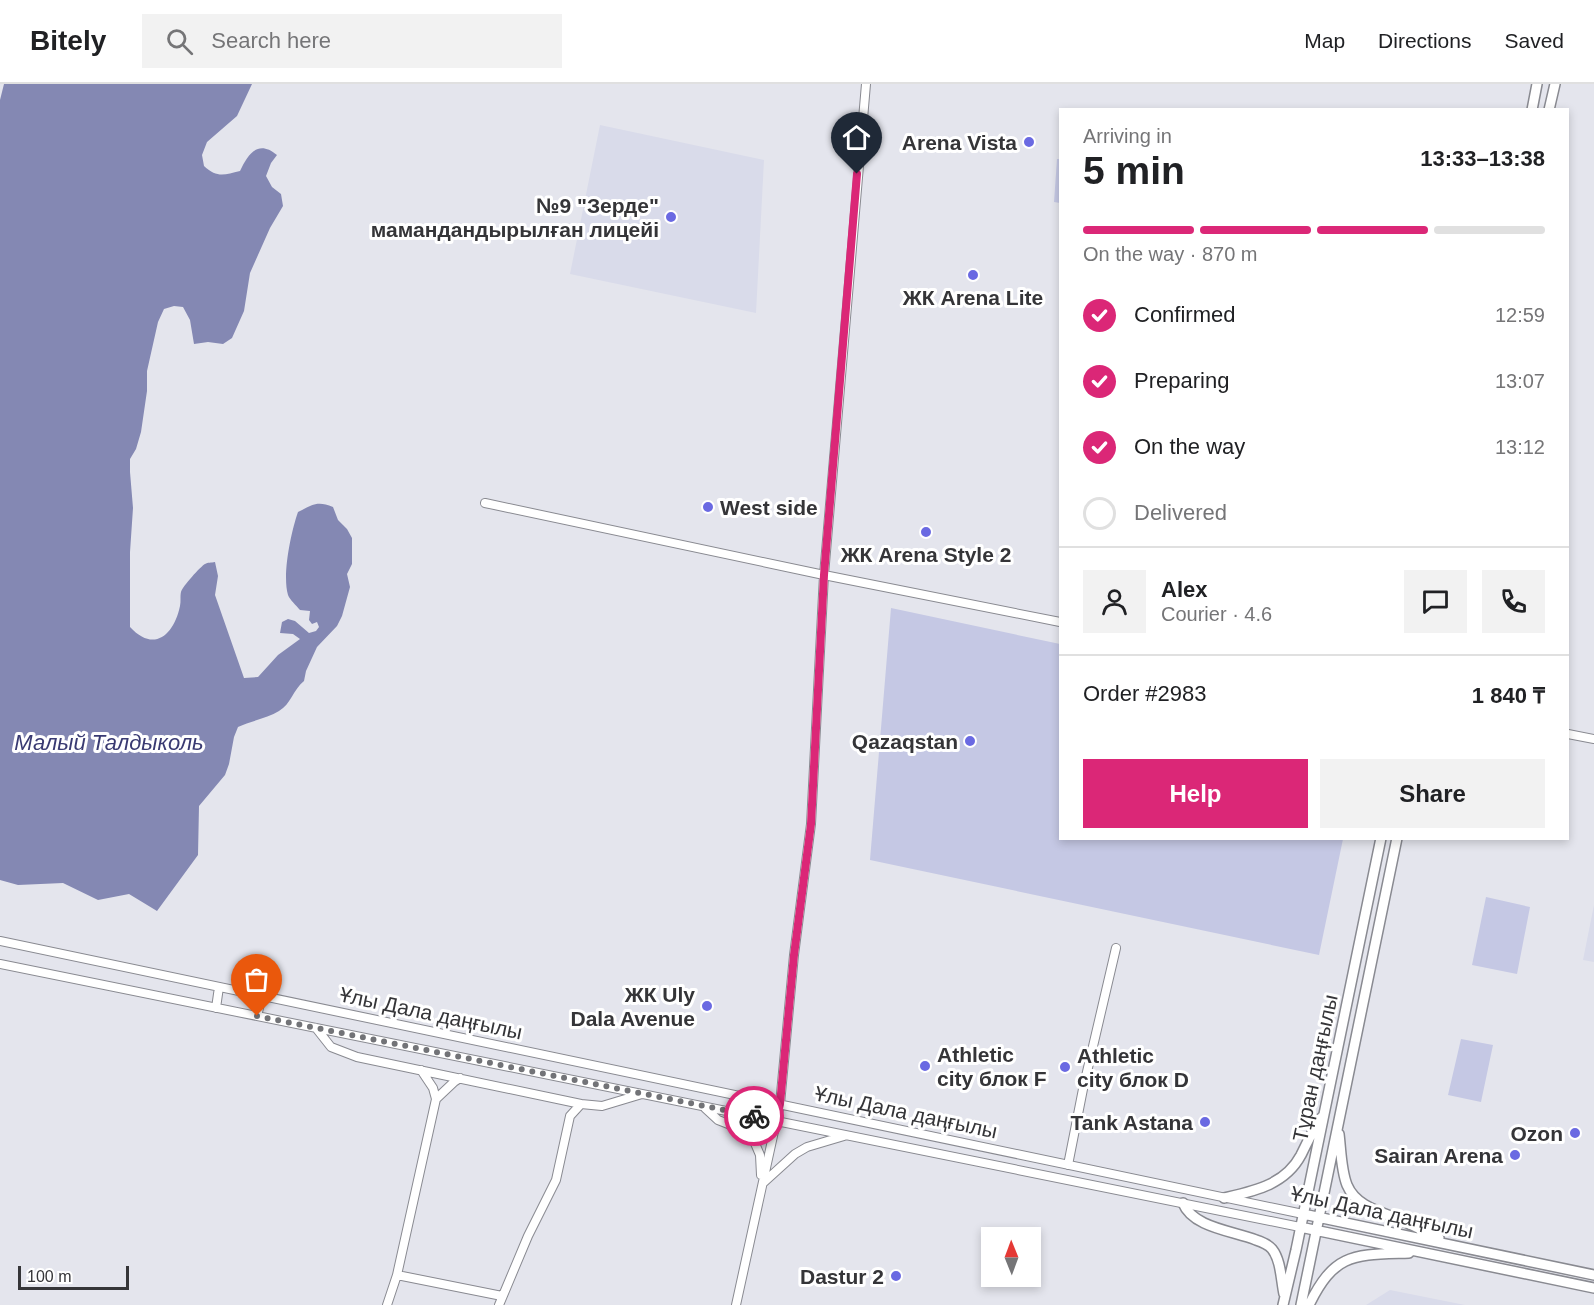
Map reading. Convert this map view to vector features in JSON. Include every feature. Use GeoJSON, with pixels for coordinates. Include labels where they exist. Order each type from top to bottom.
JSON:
{"type":"FeatureCollection","features":[{"type":"Feature","properties":{"kind":"main road"},"geometry":{"type":"LineString","coordinates":[[1532,108],[1537,84]]}},
{"type":"Feature","properties":{"kind":"main road"},"geometry":{"type":"LineString","coordinates":[[1549,108],[1555,84]]}},
{"type":"Feature","properties":{"kind":"main road","name":"Тұран даңғылы"},"geometry":{"type":"LineString","coordinates":[[1284,1301],[1381,840]]}},
{"type":"Feature","properties":{"kind":"main road","name":"Тұран даңғылы"},"geometry":{"type":"LineString","coordinates":[[1316,1230],[1397,840]]}},
{"type":"Feature","properties":{"kind":"main road"},"geometry":{"type":"LineString","coordinates":[[1224,1198],[1260,1190],[1283,1177],[1294,1165],[1311,1131],[1324,1115]]}},
{"type":"Feature","properties":{"kind":"main road"},"geometry":{"type":"LineString","coordinates":[[1338,1126],[1348,1187],[1354,1196],[1376,1211],[1455,1246]]}},
{"type":"Feature","properties":{"kind":"main road"},"geometry":{"type":"LineString","coordinates":[[1183,1203],[1200,1221],[1246,1235],[1271,1247],[1279,1270],[1284,1301]]}},
{"type":"Feature","properties":{"kind":"main road","name":"Ұлы Дала даңғылы"},"geometry":{"type":"LineString","coordinates":[[1303,1214],[1594,1275]]}},
{"type":"Feature","properties":{"kind":"main road","name":"Ұлы Дала даңғылы"},"geometry":{"type":"LineString","coordinates":[[1300,1227],[1594,1288]]}},
{"type":"Feature","properties":{"kind":"main road"},"geometry":{"type":"LineString","coordinates":[[1301,1305],[1316,1230]]}},
{"type":"Feature","properties":{"kind":"main road"},"geometry":{"type":"LineString","coordinates":[[1309,1305],[1326,1275],[1340,1263],[1362,1255],[1424,1252]]}},
{"type":"Feature","properties":{"kind":"street"},"geometry":{"type":"LineString","coordinates":[[736,1305],[780,1104],[794,955],[811,824],[824,575],[866,84]]}},
{"type":"Feature","properties":{"kind":"street"},"geometry":{"type":"LineString","coordinates":[[485,503],[1059,622]]}},
{"type":"Feature","properties":{"kind":"street"},"geometry":{"type":"LineString","coordinates":[[1569,734],[1594,739]]}},
{"type":"Feature","properties":{"kind":"street","name":"Ұлы Дала даңғылы"},"geometry":{"type":"LineString","coordinates":[[0,941],[1303,1214]]}},
{"type":"Feature","properties":{"kind":"street"},"geometry":{"type":"LineString","coordinates":[[1068,1165],[1116,948]]}},
{"type":"Feature","properties":{"kind":"street","name":"Ұлы Дала даңғылы"},"geometry":{"type":"LineString","coordinates":[[0,964],[1300,1227]]}},
{"type":"Feature","properties":{"kind":"street"},"geometry":{"type":"LineString","coordinates":[[216,1008],[219,987]]}},
{"type":"Feature","properties":{"kind":"street"},"geometry":{"type":"LineString","coordinates":[[257,1016],[262,996]]}},
{"type":"Feature","properties":{"kind":"street"},"geometry":{"type":"LineString","coordinates":[[316,1028],[331,1047],[357,1057],[581,1104],[602,1106],[643,1094]]}},
{"type":"Feature","properties":{"kind":"street"},"geometry":{"type":"LineString","coordinates":[[387,1305],[397,1275],[436,1099],[433,1088],[420,1070]]}},
{"type":"Feature","properties":{"kind":"street"},"geometry":{"type":"LineString","coordinates":[[436,1099],[460,1078]]}},
{"type":"Feature","properties":{"kind":"street"},"geometry":{"type":"LineString","coordinates":[[499,1305],[528,1236],[556,1180],[570,1116],[581,1104]]}},
{"type":"Feature","properties":{"kind":"street"},"geometry":{"type":"LineString","coordinates":[[704,1107],[718,1120],[741,1129],[754,1141],[760,1155],[761,1184]]}},
{"type":"Feature","properties":{"kind":"street"},"geometry":{"type":"LineString","coordinates":[[761,1184],[795,1154],[807,1147],[848,1135]]}},
{"type":"Feature","properties":{"kind":"street"},"geometry":{"type":"LineString","coordinates":[[397,1275],[502,1296]]}},
{"type":"Feature","properties":{"kind":"shaded area","name":"№9 \"Зерде\" мамандандырылған лицейі"},"geometry":{"type":"Polygon","coordinates":[[[600,125],[764,160],[756,313],[570,274],[600,125]]]}},
{"type":"Feature","properties":{"kind":"shaded area"},"geometry":{"type":"Polygon","coordinates":[[[1057,159],[1059,159],[1059,203],[1054,202],[1057,159]]]}},
{"type":"Feature","properties":{"kind":"shaded area","name":"Qazaqstan"},"geometry":{"type":"Polygon","coordinates":[[[891,608],[1059,644],[1059,840],[1343,840],[1319,955],[870,860],[891,608]]]}},
{"type":"Feature","properties":{"kind":"shaded area"},"geometry":{"type":"Polygon","coordinates":[[[1486,897],[1530,907],[1517,974],[1472,965],[1486,897]]]}},
{"type":"Feature","properties":{"kind":"shaded area"},"geometry":{"type":"Polygon","coordinates":[[[1594,905],[1594,962],[1583,960],[1594,905]]]}},
{"type":"Feature","properties":{"kind":"shaded area"},"geometry":{"type":"Polygon","coordinates":[[[1461,1039],[1493,1045],[1481,1102],[1448,1095],[1461,1039]]]}},
{"type":"Feature","properties":{"kind":"shaded area"},"geometry":{"type":"Polygon","coordinates":[[[1390,1290],[1465,1305],[1366,1305],[1390,1290]]]}},
{"type":"Feature","properties":{"kind":"water","name":"Малый Талдыколь"},"geometry":{"type":"Polygon","coordinates":[[[4,84],[252,84],[237,116],[207,142],[202,155],[204,166],[217,174],[225,174],[240,171],[250,154],[259,149],[270,150],[277,155],[266,176],[272,187],[281,194],[283,206],[270,228],[250,273],[244,311],[232,338],[223,344],[208,342],[194,344],[190,320],[183,307],[174,306],[164,309],[158,322],[147,371],[147,391],[141,432],[130,459],[133,508],[130,552],[130,627],[147,639],[162,637],[173,625],[180,606],[181,592],[185,586],[203,566],[215,562],[218,576],[215,595],[244,678],[258,677],[278,655],[300,639],[293,634],[280,633],[282,622],[288,619],[295,621],[309,633],[316,631],[319,627],[317,622],[312,624],[309,620],[310,611],[300,610],[292,601],[286,587],[288,554],[298,512],[311,505],[333,507],[338,520],[352,538],[352,564],[347,574],[350,587],[337,626],[317,647],[304,681],[283,708],[270,716],[238,727],[225,775],[199,806],[198,855],[157,911],[129,894],[98,900],[63,883],[18,885],[0,880],[0,100],[4,84]]]}},
{"type":"Feature","properties":{"kind":"way so far"},"geometry":{"type":"LineString","coordinates":[[257,1016],[754,1116]]}},
{"type":"Feature","properties":{"kind":"place","name":"Arena Vista"},"geometry":{"type":"Point","coordinates":[1029,142]}},
{"type":"Feature","properties":{"kind":"place","name":"№9 \"Зерде\" мамандандырылған лицейі"},"geometry":{"type":"Point","coordinates":[671,217]}},
{"type":"Feature","properties":{"kind":"place","name":"ЖК Arena Lite"},"geometry":{"type":"Point","coordinates":[973,275]}},
{"type":"Feature","properties":{"kind":"place","name":"West side"},"geometry":{"type":"Point","coordinates":[708,507]}},
{"type":"Feature","properties":{"kind":"place","name":"ЖК Arena Style 2"},"geometry":{"type":"Point","coordinates":[926,532]}},
{"type":"Feature","properties":{"kind":"place","name":"Qazaqstan"},"geometry":{"type":"Point","coordinates":[970,741]}},
{"type":"Feature","properties":{"kind":"place","name":"ЖК Uly Dala Avenue"},"geometry":{"type":"Point","coordinates":[707,1006]}},
{"type":"Feature","properties":{"kind":"place","name":"Athletic city блок F"},"geometry":{"type":"Point","coordinates":[925,1066]}},
{"type":"Feature","properties":{"kind":"place","name":"Athletic city блок D"},"geometry":{"type":"Point","coordinates":[1065,1067]}},
{"type":"Feature","properties":{"kind":"place","name":"Tank Astana"},"geometry":{"type":"Point","coordinates":[1205,1122]}},
{"type":"Feature","properties":{"kind":"place","name":"Ozon"},"geometry":{"type":"Point","coordinates":[1575,1133]}},
{"type":"Feature","properties":{"kind":"place","name":"Sairan Arena"},"geometry":{"type":"Point","coordinates":[1515,1155]}},
{"type":"Feature","properties":{"kind":"place","name":"Dastur 2"},"geometry":{"type":"Point","coordinates":[896,1276]}},
{"type":"Feature","properties":{"kind":"route"},"geometry":{"type":"LineString","coordinates":[[754,1116],[776,1120],[780,1104],[794,955],[811,824],[824,575],[857,174]]}}]}
